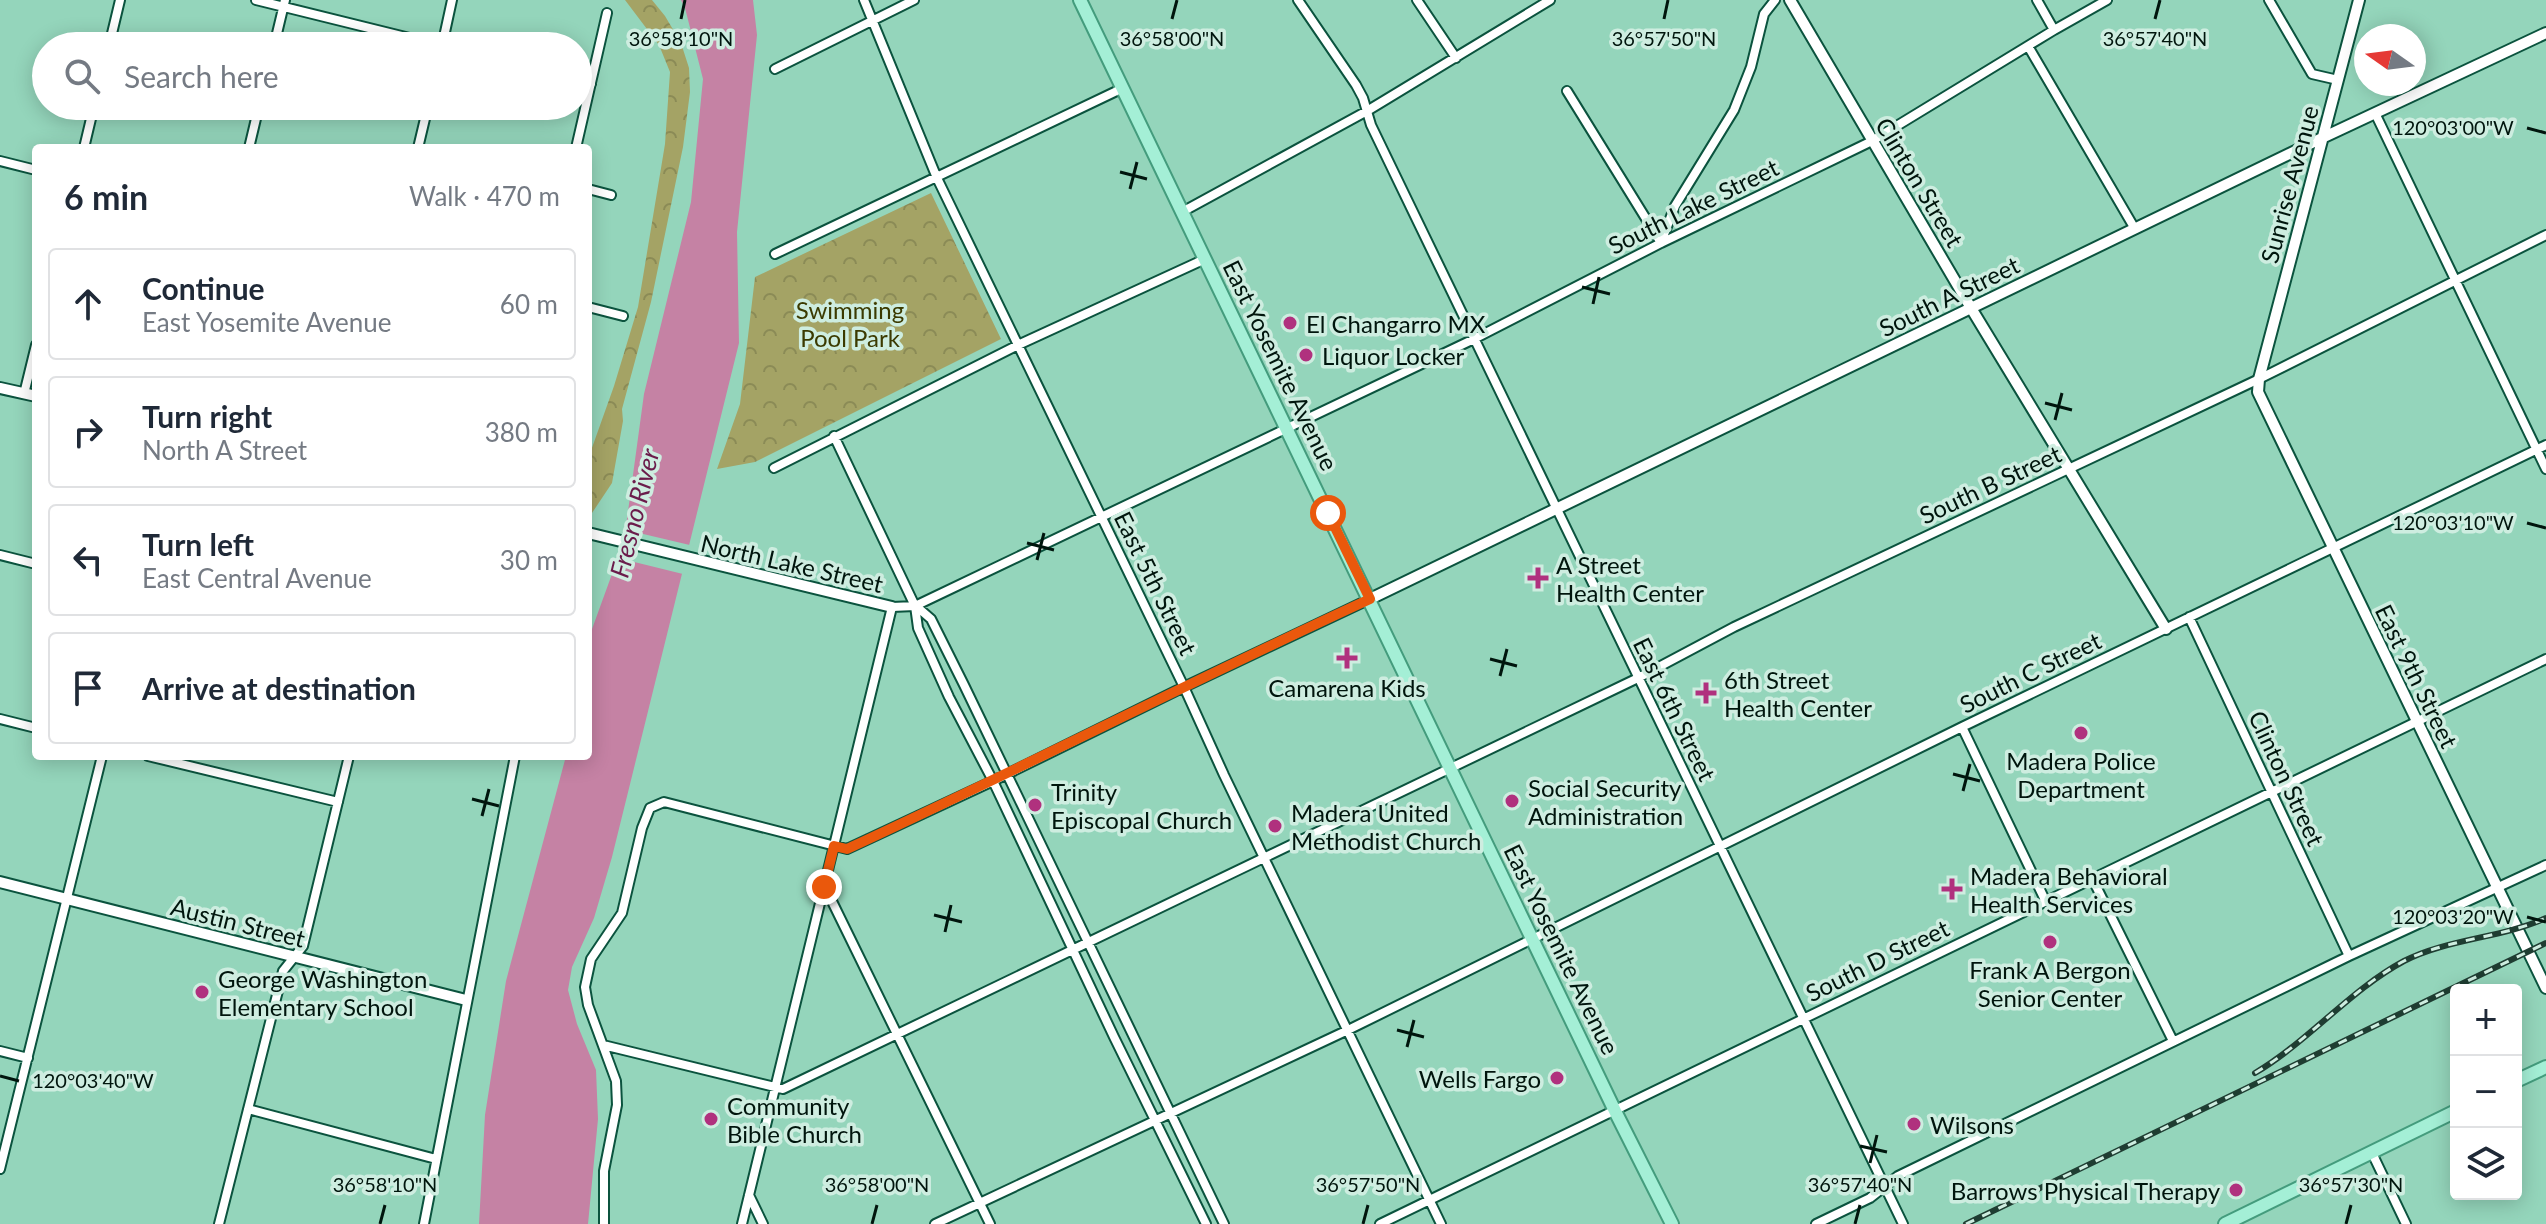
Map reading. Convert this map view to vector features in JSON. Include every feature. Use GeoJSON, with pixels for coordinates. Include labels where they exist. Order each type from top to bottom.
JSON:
{"type":"FeatureCollection","features":[{"type":"Feature","properties":{"kind":"main road","name":"East Yosemite Avenue"},"geometry":{"type":"LineString","coordinates":[[1080,0],[1672,1224]]}},
{"type":"Feature","properties":{"kind":"main road"},"geometry":{"type":"LineString","coordinates":[[2522,1078],[2546,1067]]}},
{"type":"Feature","properties":{"kind":"main road"},"geometry":{"type":"LineString","coordinates":[[2225,1224],[2450,1114]]}},
{"type":"Feature","properties":{"kind":"street"},"geometry":{"type":"LineString","coordinates":[[112,32],[120,0]]}},
{"type":"Feature","properties":{"kind":"street"},"geometry":{"type":"LineString","coordinates":[[256,0],[284,3],[391,32]]}},
{"type":"Feature","properties":{"kind":"street"},"geometry":{"type":"LineString","coordinates":[[445,32],[452,0]]}},
{"type":"Feature","properties":{"kind":"street","name":"East 5th Street"},"geometry":{"type":"LineString","coordinates":[[864,0],[937,178],[1441,1224]]}},
{"type":"Feature","properties":{"kind":"street"},"geometry":{"type":"LineString","coordinates":[[775,69],[914,0]]}},
{"type":"Feature","properties":{"kind":"street","name":"East 6th Street"},"geometry":{"type":"LineString","coordinates":[[1298,0],[1356,85],[1371,125],[1903,1224]]}},
{"type":"Feature","properties":{"kind":"street"},"geometry":{"type":"LineString","coordinates":[[1417,0],[1456,58]]}},
{"type":"Feature","properties":{"kind":"street"},"geometry":{"type":"LineString","coordinates":[[1182,212],[1367,111],[1550,0]]}},
{"type":"Feature","properties":{"kind":"street"},"geometry":{"type":"LineString","coordinates":[[1661,243],[1675,206],[1738,99],[1751,67],[1764,14],[1775,0]]}},
{"type":"Feature","properties":{"kind":"street","name":"Clinton Street"},"geometry":{"type":"LineString","coordinates":[[1790,0],[1971,308],[2166,629]]}},
{"type":"Feature","properties":{"kind":"street"},"geometry":{"type":"LineString","coordinates":[[2037,0],[2054,30]]}},
{"type":"Feature","properties":{"kind":"street","name":"South Lake Street"},"geometry":{"type":"LineString","coordinates":[[1287,429],[1872,141],[2107,0]]}},
{"type":"Feature","properties":{"kind":"street"},"geometry":{"type":"LineString","coordinates":[[2269,0],[2312,74],[2338,80]]}},
{"type":"Feature","properties":{"kind":"street","name":"Sunrise Avenue"},"geometry":{"type":"LineString","coordinates":[[2259,379],[2359,0]]}},
{"type":"Feature","properties":{"kind":"street"},"geometry":{"type":"LineString","coordinates":[[277,32],[284,3]]}},
{"type":"Feature","properties":{"kind":"street"},"geometry":{"type":"LineString","coordinates":[[592,80],[607,13]]}},
{"type":"Feature","properties":{"kind":"street","name":"South A Street"},"geometry":{"type":"LineString","coordinates":[[1370,599],[2322,138],[2546,33]]}},
{"type":"Feature","properties":{"kind":"street"},"geometry":{"type":"LineString","coordinates":[[2028,46],[2135,229]]}},
{"type":"Feature","properties":{"kind":"street"},"geometry":{"type":"LineString","coordinates":[[775,254],[1123,88]]}},
{"type":"Feature","properties":{"kind":"street"},"geometry":{"type":"LineString","coordinates":[[1567,91],[1661,243]]}},
{"type":"Feature","properties":{"kind":"street"},"geometry":{"type":"LineString","coordinates":[[2375,113],[2546,469]]}},
{"type":"Feature","properties":{"kind":"street"},"geometry":{"type":"LineString","coordinates":[[85,144],[91,120]]}},
{"type":"Feature","properties":{"kind":"street"},"geometry":{"type":"LineString","coordinates":[[250,144],[256,120]]}},
{"type":"Feature","properties":{"kind":"street"},"geometry":{"type":"LineString","coordinates":[[419,144],[425,120]]}},
{"type":"Feature","properties":{"kind":"street"},"geometry":{"type":"LineString","coordinates":[[577,144],[583,120]]}},
{"type":"Feature","properties":{"kind":"street"},"geometry":{"type":"LineString","coordinates":[[0,161],[32,169]]}},
{"type":"Feature","properties":{"kind":"street"},"geometry":{"type":"LineString","coordinates":[[592,190],[611,195]]}},
{"type":"Feature","properties":{"kind":"street","name":"South B Street"},"geometry":{"type":"LineString","coordinates":[[774,1088],[783,1089],[1265,859],[1638,678],[1734,627],[2259,379],[2546,235]]}},
{"type":"Feature","properties":{"kind":"street"},"geometry":{"type":"LineString","coordinates":[[774,468],[1018,345],[1205,259]]}},
{"type":"Feature","properties":{"kind":"street"},"geometry":{"type":"LineString","coordinates":[[592,308],[623,316]]}},
{"type":"Feature","properties":{"kind":"street"},"geometry":{"type":"LineString","coordinates":[[24,394],[32,361]]}},
{"type":"Feature","properties":{"kind":"street","name":"East 9th Street"},"geometry":{"type":"LineString","coordinates":[[2259,379],[2258,392],[2546,988]]}},
{"type":"Feature","properties":{"kind":"street"},"geometry":{"type":"LineString","coordinates":[[0,388],[32,395]]}},
{"type":"Feature","properties":{"kind":"street","name":"North Lake Street"},"geometry":{"type":"LineString","coordinates":[[592,535],[892,607],[915,606],[1287,429]]}},
{"type":"Feature","properties":{"kind":"street"},"geometry":{"type":"LineString","coordinates":[[834,436],[915,606],[918,628],[949,697],[993,781],[1206,1224]]}},
{"type":"Feature","properties":{"kind":"street","name":"South C Street"},"geometry":{"type":"LineString","coordinates":[[935,1224],[1348,1030],[1962,727],[2546,445]]}},
{"type":"Feature","properties":{"kind":"street"},"geometry":{"type":"LineString","coordinates":[[0,555],[32,563]]}},
{"type":"Feature","properties":{"kind":"street"},"geometry":{"type":"LineString","coordinates":[[604,1224],[604,1171],[617,1105],[616,1081],[588,1005],[585,987],[591,959],[622,913],[642,828],[650,808],[664,802],[847,849],[1370,599]]}},
{"type":"Feature","properties":{"kind":"street"},"geometry":{"type":"LineString","coordinates":[[915,606],[931,619],[1224,1224]]}},
{"type":"Feature","properties":{"kind":"street"},"geometry":{"type":"LineString","coordinates":[[742,1224],[892,607]]}},
{"type":"Feature","properties":{"kind":"street","name":"Clinton Street"},"geometry":{"type":"LineString","coordinates":[[2189,617],[2349,956]]}},
{"type":"Feature","properties":{"kind":"street","name":"South D Street"},"geometry":{"type":"LineString","coordinates":[[1380,1224],[2546,659]]}},
{"type":"Feature","properties":{"kind":"street"},"geometry":{"type":"LineString","coordinates":[[0,719],[32,727]]}},
{"type":"Feature","properties":{"kind":"street"},"geometry":{"type":"LineString","coordinates":[[1962,727],[2045,900]]}},
{"type":"Feature","properties":{"kind":"street"},"geometry":{"type":"LineString","coordinates":[[0,1169],[101,760]]}},
{"type":"Feature","properties":{"kind":"street"},"geometry":{"type":"LineString","coordinates":[[165,760],[338,802]]}},
{"type":"Feature","properties":{"kind":"street"},"geometry":{"type":"LineString","coordinates":[[219,1224],[283,971],[303,946],[348,760]]}},
{"type":"Feature","properties":{"kind":"street"},"geometry":{"type":"LineString","coordinates":[[424,1224],[515,760]]}},
{"type":"Feature","properties":{"kind":"street"},"geometry":{"type":"LineString","coordinates":[[1816,1224],[1870,1198],[1898,1176],[2349,956],[2546,865]]}},
{"type":"Feature","properties":{"kind":"street"},"geometry":{"type":"LineString","coordinates":[[2092,878],[2173,1041]]}},
{"type":"Feature","properties":{"kind":"street","name":"Austin Street"},"geometry":{"type":"LineString","coordinates":[[0,882],[466,1000]]}},
{"type":"Feature","properties":{"kind":"street"},"geometry":{"type":"LineString","coordinates":[[824,887],[990,1224]]}},
{"type":"Feature","properties":{"kind":"street"},"geometry":{"type":"LineString","coordinates":[[603,1045],[774,1088]]}},
{"type":"Feature","properties":{"kind":"street"},"geometry":{"type":"LineString","coordinates":[[0,1051],[28,1058]]}},
{"type":"Feature","properties":{"kind":"street"},"geometry":{"type":"LineString","coordinates":[[248,1109],[436,1159]]}},
{"type":"Feature","properties":{"kind":"street"},"geometry":{"type":"LineString","coordinates":[[2372,1153],[2406,1224]]}},
{"type":"Feature","properties":{"kind":"street"},"geometry":{"type":"LineString","coordinates":[[749,1195],[763,1224]]}},
{"type":"Feature","properties":{"kind":"green space"},"geometry":{"type":"Polygon","coordinates":[[[625,0],[652,0],[665,16],[681,43],[689,68],[690,92],[683,147],[651,302],[622,409],[623,421],[612,483],[592,513],[592,448],[638,307],[665,144],[670,72],[659,45],[625,0]]]}},
{"type":"Feature","properties":{"kind":"green space","name":"Swimming Pool Park"},"geometry":{"type":"Polygon","coordinates":[[[931,193],[1001,339],[755,462],[717,469],[740,404],[755,277],[931,193]]]}},
{"type":"Feature","properties":{"kind":"water","name":"Fresno River"},"geometry":{"type":"Polygon","coordinates":[[[681,0],[753,0],[757,35],[737,232],[739,343],[612,857],[594,918],[572,967],[568,990],[577,1024],[596,1070],[598,1119],[588,1224],[479,1224],[485,1115],[506,981],[565,760],[592,760],[592,629],[624,541],[644,394],[691,202],[703,79],[681,0]]]}},
{"type":"Feature","properties":{"kind":"pier"},"geometry":{"type":"Polygon","coordinates":[[[622,529],[694,546],[687,575],[614,557],[622,529]]]}},
{"type":"Feature","properties":{"kind":"railway"},"geometry":{"type":"LineString","coordinates":[[2255,1073],[2366,986],[2404,961],[2438,948],[2546,918]]}},
{"type":"Feature","properties":{"kind":"railway"},"geometry":{"type":"LineString","coordinates":[[1966,1224],[2546,943]]}},
{"type":"Feature","properties":{"kind":"place","name":"El Changarro MX"},"geometry":{"type":"Point","coordinates":[1290,323]}},
{"type":"Feature","properties":{"kind":"place","name":"Liquor Locker"},"geometry":{"type":"Point","coordinates":[1306,355]}},
{"type":"Feature","properties":{"kind":"place","name":"A Street Health Center"},"geometry":{"type":"Point","coordinates":[1538,578]}},
{"type":"Feature","properties":{"kind":"place","name":"Camarena Kids"},"geometry":{"type":"Point","coordinates":[1347,658]}},
{"type":"Feature","properties":{"kind":"place","name":"6th Street Health Center"},"geometry":{"type":"Point","coordinates":[1706,693]}},
{"type":"Feature","properties":{"kind":"place","name":"Madera Police Department"},"geometry":{"type":"Point","coordinates":[2081,733]}},
{"type":"Feature","properties":{"kind":"place","name":"Social Security Administration"},"geometry":{"type":"Point","coordinates":[1512,801]}},
{"type":"Feature","properties":{"kind":"place","name":"Trinity Episcopal Church"},"geometry":{"type":"Point","coordinates":[1035,805]}},
{"type":"Feature","properties":{"kind":"place","name":"Madera United Methodist Church"},"geometry":{"type":"Point","coordinates":[1275,826]}},
{"type":"Feature","properties":{"kind":"place","name":"Madera Behavioral Health Services"},"geometry":{"type":"Point","coordinates":[1952,889]}},
{"type":"Feature","properties":{"kind":"place","name":"Frank A Bergon Senior Center"},"geometry":{"type":"Point","coordinates":[2050,942]}},
{"type":"Feature","properties":{"kind":"place","name":"George Washington Elementary School"},"geometry":{"type":"Point","coordinates":[202,992]}},
{"type":"Feature","properties":{"kind":"place","name":"Wells Fargo"},"geometry":{"type":"Point","coordinates":[1557,1078]}},
{"type":"Feature","properties":{"kind":"place","name":"Community Bible Church"},"geometry":{"type":"Point","coordinates":[711,1119]}},
{"type":"Feature","properties":{"kind":"place","name":"Wilsons"},"geometry":{"type":"Point","coordinates":[1914,1124]}},
{"type":"Feature","properties":{"kind":"place","name":"Barrows Physical Therapy"},"geometry":{"type":"Point","coordinates":[2236,1190]}},
{"type":"Feature","properties":{"kind":"route"},"geometry":{"type":"LineString","coordinates":[[824,887],[834,846],[847,849],[1370,599],[1328,513]]}}]}
